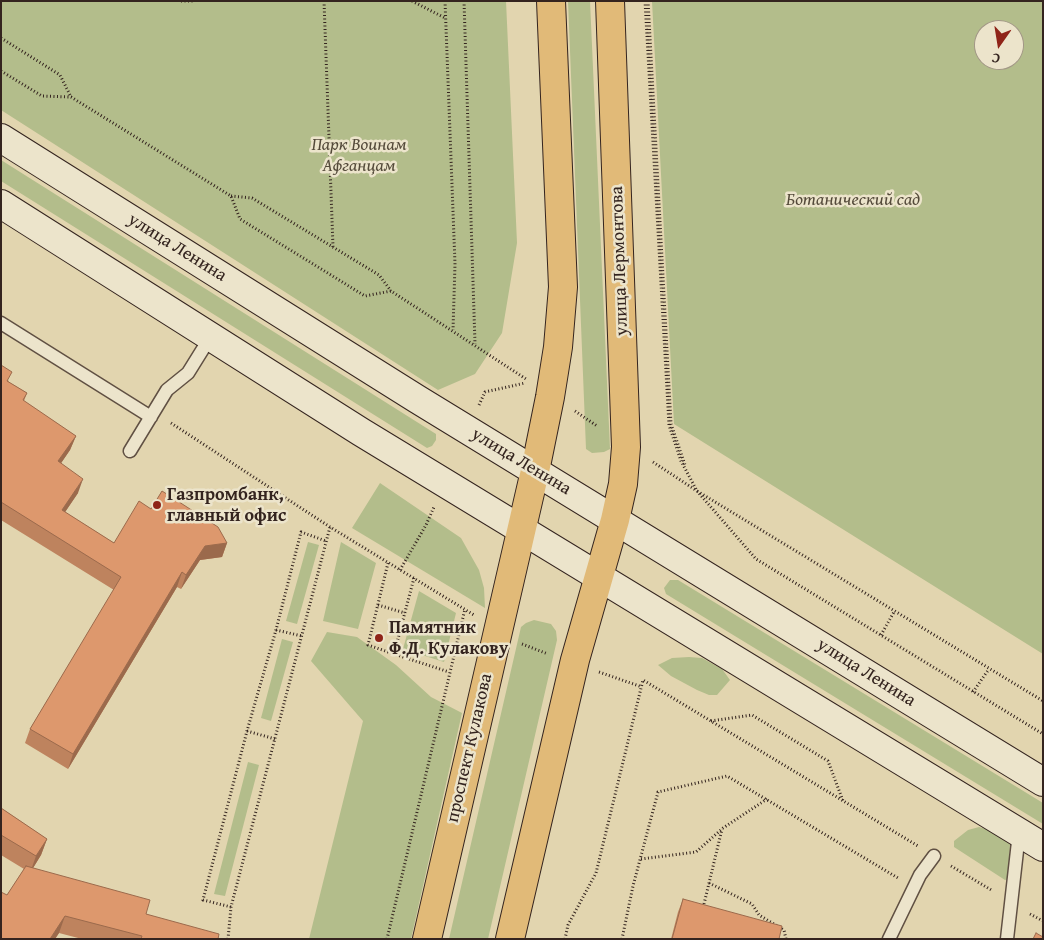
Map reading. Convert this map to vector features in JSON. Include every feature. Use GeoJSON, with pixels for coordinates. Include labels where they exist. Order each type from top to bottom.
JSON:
{"type":"FeatureCollection","features":[{"type":"Feature","properties":{"kind":"main road"},"geometry":{"type":"LineString","coordinates":[[535,471],[558,347],[563,287],[551,1]]}},
{"type":"Feature","properties":{"kind":"main road","name":"улица Лермонтова"},"geometry":{"type":"LineString","coordinates":[[610,1],[626,447],[623,484],[616,520]]}},
{"type":"Feature","properties":{"kind":"main road","name":"улица Ленина"},"geometry":{"type":"LineString","coordinates":[[1,138],[417,399],[1043,782]]}},
{"type":"Feature","properties":{"kind":"main road"},"geometry":{"type":"LineString","coordinates":[[1,204],[361,432],[1043,847]]}},
{"type":"Feature","properties":{"kind":"main road","name":"проспект Кулакова"},"geometry":{"type":"LineString","coordinates":[[427,939],[535,471]]}},
{"type":"Feature","properties":{"kind":"main road"},"geometry":{"type":"LineString","coordinates":[[510,939],[575,660],[616,520]]}},
{"type":"Feature","properties":{"kind":"lane"},"geometry":{"type":"LineString","coordinates":[[1,323],[152,415]]}},
{"type":"Feature","properties":{"kind":"lane"},"geometry":{"type":"LineString","coordinates":[[130,451],[167,390],[188,372],[211,336]]}},
{"type":"Feature","properties":{"kind":"lane"},"geometry":{"type":"LineString","coordinates":[[1007,939],[1019,833]]}},
{"type":"Feature","properties":{"kind":"lane"},"geometry":{"type":"LineString","coordinates":[[889,939],[920,875],[934,856]]}},
{"type":"Feature","properties":{"kind":"path"},"geometry":{"type":"LineString","coordinates":[[181,1],[195,1]]}},
{"type":"Feature","properties":{"kind":"path"},"geometry":{"type":"LineString","coordinates":[[324,1],[333,247]]}},
{"type":"Feature","properties":{"kind":"path"},"geometry":{"type":"LineString","coordinates":[[412,1],[445,18]]}},
{"type":"Feature","properties":{"kind":"path"},"geometry":{"type":"LineString","coordinates":[[445,1],[455,264],[453,331]]}},
{"type":"Feature","properties":{"kind":"path"},"geometry":{"type":"LineString","coordinates":[[464,1],[475,344]]}},
{"type":"Feature","properties":{"kind":"path"},"geometry":{"type":"LineString","coordinates":[[646,1],[669,426],[680,461],[697,490],[1043,702]]}},
{"type":"Feature","properties":{"kind":"path"},"geometry":{"type":"LineString","coordinates":[[1,38],[60,76],[70,97]]}},
{"type":"Feature","properties":{"kind":"path"},"geometry":{"type":"LineString","coordinates":[[231,196],[252,198],[378,275],[391,292]]}},
{"type":"Feature","properties":{"kind":"path"},"geometry":{"type":"LineString","coordinates":[[152,415],[480,619]]}},
{"type":"Feature","properties":{"kind":"path"},"geometry":{"type":"LineString","coordinates":[[228,939],[231,907],[330,527]]}},
{"type":"Feature","properties":{"kind":"path"},"geometry":{"type":"LineString","coordinates":[[231,907],[203,900],[301,532],[326,541]]}},
{"type":"Feature","properties":{"kind":"path"},"geometry":{"type":"LineString","coordinates":[[388,563],[368,645],[449,672]]}},
{"type":"Feature","properties":{"kind":"path"},"geometry":{"type":"LineString","coordinates":[[394,654],[414,578]]}},
{"type":"Feature","properties":{"kind":"path"},"geometry":{"type":"LineString","coordinates":[[378,606],[405,613]]}},
{"type":"Feature","properties":{"kind":"path"},"geometry":{"type":"LineString","coordinates":[[386,939],[465,610]]}},
{"type":"Feature","properties":{"kind":"path"},"geometry":{"type":"LineString","coordinates":[[881,635],[894,611]]}},
{"type":"Feature","properties":{"kind":"path"},"geometry":{"type":"LineString","coordinates":[[276,630],[302,636]]}},
{"type":"Feature","properties":{"kind":"path"},"geometry":{"type":"LineString","coordinates":[[518,642],[526,647],[553,656]]}},
{"type":"Feature","properties":{"kind":"path"},"geometry":{"type":"LineString","coordinates":[[973,692],[989,669]]}},
{"type":"Feature","properties":{"kind":"path"},"geometry":{"type":"LineString","coordinates":[[597,671],[642,687]]}},
{"type":"Feature","properties":{"kind":"path"},"geometry":{"type":"LineString","coordinates":[[565,939],[568,925],[596,873],[643,680],[1043,922]]}},
{"type":"Feature","properties":{"kind":"path"},"geometry":{"type":"LineString","coordinates":[[710,722],[752,715],[778,730],[828,761],[843,801]]}},
{"type":"Feature","properties":{"kind":"path"},"geometry":{"type":"LineString","coordinates":[[247,732],[275,739]]}},
{"type":"Feature","properties":{"kind":"path"},"geometry":{"type":"LineString","coordinates":[[622,939],[640,859],[658,792],[727,776],[914,887]]}},
{"type":"Feature","properties":{"kind":"path"},"geometry":{"type":"LineString","coordinates":[[640,859],[696,852],[723,828],[767,799]]}},
{"type":"Feature","properties":{"kind":"path"},"geometry":{"type":"LineString","coordinates":[[704,904],[723,828]]}},
{"type":"Feature","properties":{"kind":"path"},"geometry":{"type":"LineString","coordinates":[[709,883],[752,904],[759,914],[784,930],[786,939]]}},
{"type":"Feature","properties":{"kind":"green space","name":"Парк Воинам Афганцам"},"geometry":{"type":"Polygon","coordinates":[[[1,1],[506,1],[517,243],[502,333],[475,374],[438,390],[1,110],[1,1]]]}},
{"type":"Feature","properties":{"kind":"green space"},"geometry":{"type":"Polygon","coordinates":[[[568,1],[590,1],[610,449],[604,452],[592,453],[586,449],[568,1]]]}},
{"type":"Feature","properties":{"kind":"green space","name":"Ботанический сад"},"geometry":{"type":"Polygon","coordinates":[[[652,1],[1043,1],[1043,654],[674,424],[652,1]]]}},
{"type":"Feature","properties":{"kind":"green space"},"geometry":{"type":"Polygon","coordinates":[[[1,160],[436,434],[436,440],[432,446],[427,448],[1,181],[1,160]]]}},
{"type":"Feature","properties":{"kind":"green space"},"geometry":{"type":"Polygon","coordinates":[[[380,483],[461,538],[479,570],[484,588],[485,608],[352,528],[380,483]]]}},
{"type":"Feature","properties":{"kind":"green space"},"geometry":{"type":"Polygon","coordinates":[[[308,542],[319,545],[297,624],[286,621],[308,542]]]}},
{"type":"Feature","properties":{"kind":"green space"},"geometry":{"type":"Polygon","coordinates":[[[341,542],[376,563],[358,629],[323,621],[341,542]]]}},
{"type":"Feature","properties":{"kind":"green space"},"geometry":{"type":"Polygon","coordinates":[[[670,580],[678,580],[1043,803],[1043,824],[666,594],[664,588],[670,580]]]}},
{"type":"Feature","properties":{"kind":"green space"},"geometry":{"type":"Polygon","coordinates":[[[419,591],[456,613],[444,662],[403,649],[419,591]]]}},
{"type":"Feature","properties":{"kind":"green space"},"geometry":{"type":"Polygon","coordinates":[[[534,620],[551,624],[556,631],[557,640],[488,939],[449,939],[521,627],[534,620]]]}},
{"type":"Feature","properties":{"kind":"green space"},"geometry":{"type":"Polygon","coordinates":[[[327,632],[357,637],[396,665],[431,697],[462,713],[411,939],[309,939],[363,721],[311,661],[327,632]]]}},
{"type":"Feature","properties":{"kind":"green space"},"geometry":{"type":"Polygon","coordinates":[[[282,639],[293,642],[271,721],[261,718],[282,639]]]}},
{"type":"Feature","properties":{"kind":"green space"},"geometry":{"type":"Polygon","coordinates":[[[672,658],[702,658],[722,669],[730,680],[717,695],[709,695],[697,690],[671,676],[658,665],[672,658]]]}},
{"type":"Feature","properties":{"kind":"green space"},"geometry":{"type":"Polygon","coordinates":[[[248,762],[259,765],[225,896],[214,894],[248,762]]]}},
{"type":"Feature","properties":{"kind":"green space"},"geometry":{"type":"Polygon","coordinates":[[[979,827],[1002,836],[1010,844],[1009,879],[1005,880],[954,847],[954,841],[968,830],[979,827]]]}},
{"type":"Feature","properties":{"kind":"building"},"geometry":{"type":"Polygon","coordinates":[[[1,365],[12,372],[7,381],[27,393],[23,400],[76,436],[58,461],[83,479],[62,510],[114,543],[139,501],[151,509],[162,491],[218,527],[227,543],[205,546],[186,575],[182,572],[73,754],[30,729],[121,577],[1,502],[1,365]]]}},
{"type":"Feature","properties":{"kind":"building"},"geometry":{"type":"Polygon","coordinates":[[[1,808],[47,839],[36,856],[1,835],[1,808]]]}},
{"type":"Feature","properties":{"kind":"building"},"geometry":{"type":"Polygon","coordinates":[[[26,866],[150,900],[146,914],[219,934],[218,939],[141,939],[142,936],[65,916],[50,939],[1,939],[1,892],[7,895],[26,866]]]}},
{"type":"Feature","properties":{"kind":"building"},"geometry":{"type":"Polygon","coordinates":[[[683,899],[782,926],[779,939],[672,939],[683,899]]]}},
{"type":"Feature","properties":{"kind":"building"},"geometry":{"type":"Polygon","coordinates":[[[1036,933],[1043,937],[1043,939],[1033,939],[1036,933]]]}},
{"type":"Feature","properties":{"kind":"place","name":"Газпромбанк, главный офис"},"geometry":{"type":"Point","coordinates":[157,505]}},
{"type":"Feature","properties":{"kind":"place","name":"Памятник Ф.Д. Кулакову"},"geometry":{"type":"Point","coordinates":[379,638]}}]}
